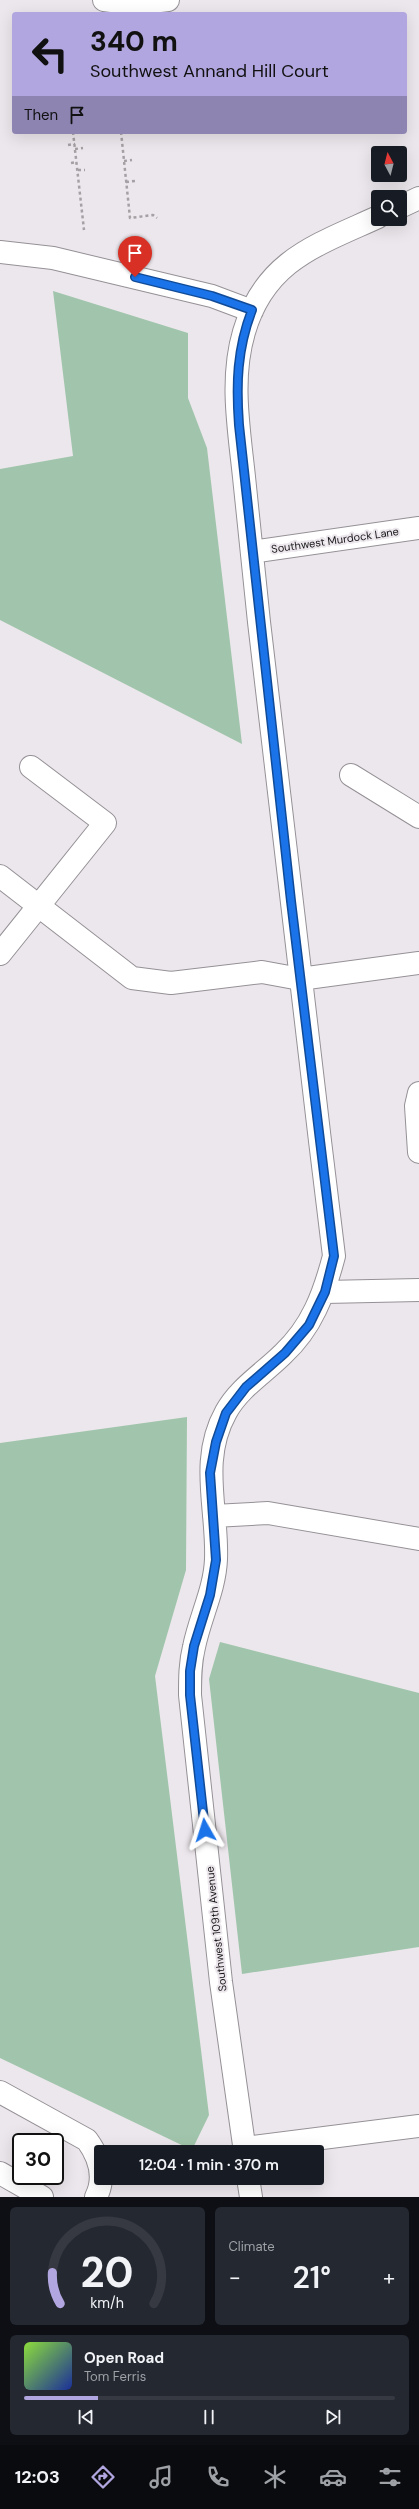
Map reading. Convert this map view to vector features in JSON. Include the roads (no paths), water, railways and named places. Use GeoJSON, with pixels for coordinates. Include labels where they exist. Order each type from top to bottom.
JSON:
{"type":"FeatureCollection","features":[{"type":"Feature","properties":{"kind":"street"},"geometry":{"type":"LineString","coordinates":[[104,0],[135,4],[168,0]]}},
{"type":"Feature","properties":{"kind":"street"},"geometry":{"type":"LineString","coordinates":[[407,204],[419,198]]}},
{"type":"Feature","properties":{"kind":"street","name":"Southwest 109th Avenue"},"geometry":{"type":"LineString","coordinates":[[244,2145],[221,1982],[190,1695],[190,1671],[194,1646],[210,1595],[216,1560],[210,1473],[216,1442],[226,1413],[246,1387],[285,1353],[309,1325],[325,1292],[334,1256],[300,978],[252,552],[236,385],[238,360],[244,331],[252,310],[267,285],[287,263],[321,243],[371,220]]}},
{"type":"Feature","properties":{"kind":"street"},"geometry":{"type":"LineString","coordinates":[[0,252],[53,258],[212,296],[252,310]]}},
{"type":"Feature","properties":{"kind":"street","name":"Southwest Murdock Lane"},"geometry":{"type":"LineString","coordinates":[[252,552],[419,528]]}},
{"type":"Feature","properties":{"kind":"street"},"geometry":{"type":"LineString","coordinates":[[0,954],[39,908],[105,823],[31,767]]}},
{"type":"Feature","properties":{"kind":"street"},"geometry":{"type":"LineString","coordinates":[[351,775],[419,817]]}},
{"type":"Feature","properties":{"kind":"street"},"geometry":{"type":"LineString","coordinates":[[0,876],[39,908],[132,978],[171,983],[262,972],[300,978],[419,963]]}},
{"type":"Feature","properties":{"kind":"street"},"geometry":{"type":"LineString","coordinates":[[419,1093],[416,1106],[419,1152]]}},
{"type":"Feature","properties":{"kind":"street"},"geometry":{"type":"LineString","coordinates":[[325,1292],[419,1290]]}},
{"type":"Feature","properties":{"kind":"street"},"geometry":{"type":"LineString","coordinates":[[214,1516],[268,1513],[419,1539]]}},
{"type":"Feature","properties":{"kind":"street"},"geometry":{"type":"LineString","coordinates":[[0,2092],[87,2140],[95,2150],[101,2168],[101,2186],[96,2197]]}},
{"type":"Feature","properties":{"kind":"street"},"geometry":{"type":"LineString","coordinates":[[281,2145],[419,2126]]}},
{"type":"Feature","properties":{"kind":"street"},"geometry":{"type":"LineString","coordinates":[[0,2173],[42,2197]]}},
{"type":"Feature","properties":{"kind":"street"},"geometry":{"type":"LineString","coordinates":[[249,2185],[251,2197]]}}]}
